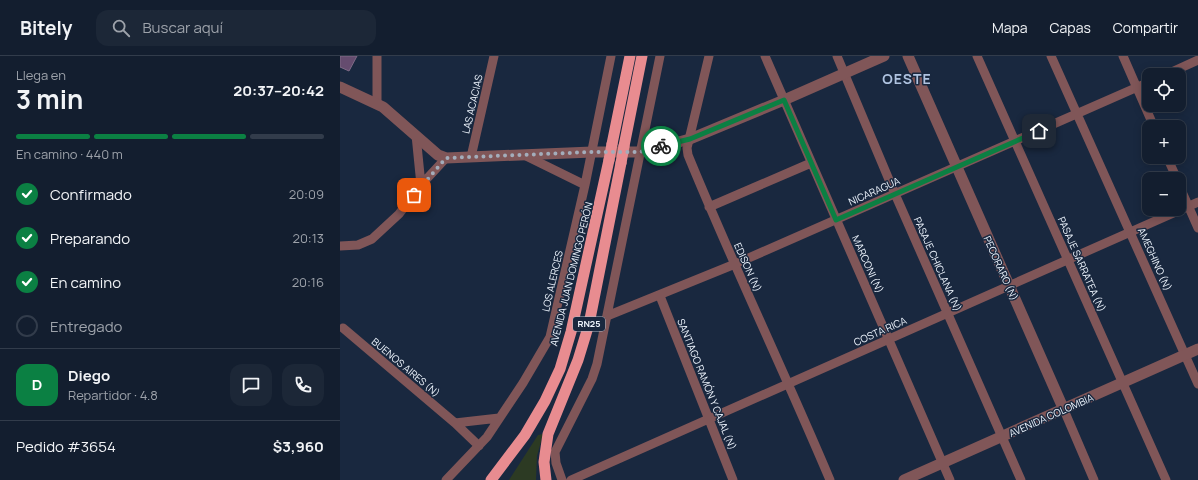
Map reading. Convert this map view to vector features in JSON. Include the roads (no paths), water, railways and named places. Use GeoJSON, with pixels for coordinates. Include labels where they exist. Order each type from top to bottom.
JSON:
{"type":"FeatureCollection","features":[{"type":"Feature","properties":{"kind":"highway","name":"AVENIDA JUAN DOMINGO PERÓN"},"geometry":{"type":"LineString","coordinates":[[491,480],[525,435],[545,401],[560,368],[571,332],[609,160],[630,56]]}},
{"type":"Feature","properties":{"kind":"highway","name":"RN25"},"geometry":{"type":"LineString","coordinates":[[546,480],[545,448],[548,434],[578,360],[589,324],[642,56]]}},
{"type":"Feature","properties":{"kind":"street"},"geometry":{"type":"LineString","coordinates":[[377,56],[377,103]]}},
{"type":"Feature","properties":{"kind":"street","name":"LAS ACACIAS"},"geometry":{"type":"LineString","coordinates":[[471,157],[494,56]]}},
{"type":"Feature","properties":{"kind":"street","name":"LOS ALERCES"},"geometry":{"type":"LineString","coordinates":[[446,480],[479,446],[499,418],[550,337],[585,185],[611,56]]}},
{"type":"Feature","properties":{"kind":"street"},"geometry":{"type":"LineString","coordinates":[[562,480],[556,463],[555,452],[592,379],[597,364],[660,56]]}},
{"type":"Feature","properties":{"kind":"street","name":"EDISON (N)"},"geometry":{"type":"LineString","coordinates":[[709,56],[687,148],[688,155],[709,207],[830,480]]}},
{"type":"Feature","properties":{"kind":"street","name":"MARCONI (N)"},"geometry":{"type":"LineString","coordinates":[[765,56],[950,480]]}},
{"type":"Feature","properties":{"kind":"street","name":"PASAJE CHICLANA (N)"},"geometry":{"type":"LineString","coordinates":[[837,56],[895,194],[1021,480]]}},
{"type":"Feature","properties":{"kind":"street"},"geometry":{"type":"LineString","coordinates":[[340,86],[377,103],[438,155],[446,158],[592,152],[640,152],[690,139],[845,74],[884,56]]}},
{"type":"Feature","properties":{"kind":"street","name":"PECORARO (N)"},"geometry":{"type":"LineString","coordinates":[[908,56],[1094,480]]}},
{"type":"Feature","properties":{"kind":"street","name":"PASAJE SARRATEA (N)"},"geometry":{"type":"LineString","coordinates":[[977,56],[1014,142],[1124,383],[1166,480]]}},
{"type":"Feature","properties":{"kind":"street","name":"AMEGHINO (N)"},"geometry":{"type":"LineString","coordinates":[[1051,56],[1198,384]]}},
{"type":"Feature","properties":{"kind":"street"},"geometry":{"type":"LineString","coordinates":[[1123,56],[1151,120]]}},
{"type":"Feature","properties":{"kind":"street"},"geometry":{"type":"LineString","coordinates":[[1180,68],[1198,60],[1196,56]]}},
{"type":"Feature","properties":{"kind":"street","name":"NICARAGUA"},"geometry":{"type":"LineString","coordinates":[[607,316],[660,296],[735,264],[1142,85]]}},
{"type":"Feature","properties":{"kind":"street"},"geometry":{"type":"LineString","coordinates":[[416,135],[421,185]]}},
{"type":"Feature","properties":{"kind":"street"},"geometry":{"type":"LineString","coordinates":[[524,155],[585,185]]}},
{"type":"Feature","properties":{"kind":"street"},"geometry":{"type":"LineString","coordinates":[[340,246],[358,245],[372,240],[399,214],[421,185],[446,158]]}},
{"type":"Feature","properties":{"kind":"street"},"geometry":{"type":"LineString","coordinates":[[709,207],[811,162]]}},
{"type":"Feature","properties":{"kind":"street"},"geometry":{"type":"LineString","coordinates":[[1186,201],[1198,228]]}},
{"type":"Feature","properties":{"kind":"street","name":"COSTA RICA"},"geometry":{"type":"LineString","coordinates":[[571,480],[788,383],[890,340],[1198,202]]}},
{"type":"Feature","properties":{"kind":"street","name":"SANTIAGO RAMÓN Y CAJAL (N)"},"geometry":{"type":"LineString","coordinates":[[660,296],[733,480]]}},
{"type":"Feature","properties":{"kind":"street","name":"BUENOS AIRES (N)"},"geometry":{"type":"LineString","coordinates":[[343,328],[455,423],[479,446]]}},
{"type":"Feature","properties":{"kind":"street","name":"AVENIDA COLOMBIA"},"geometry":{"type":"LineString","coordinates":[[904,480],[1198,349]]}},
{"type":"Feature","properties":{"kind":"street"},"geometry":{"type":"LineString","coordinates":[[455,423],[499,418]]}},
{"type":"Feature","properties":{"kind":"district","name":"OESTE"},"geometry":{"type":"Point","coordinates":[907,79]}}]}
